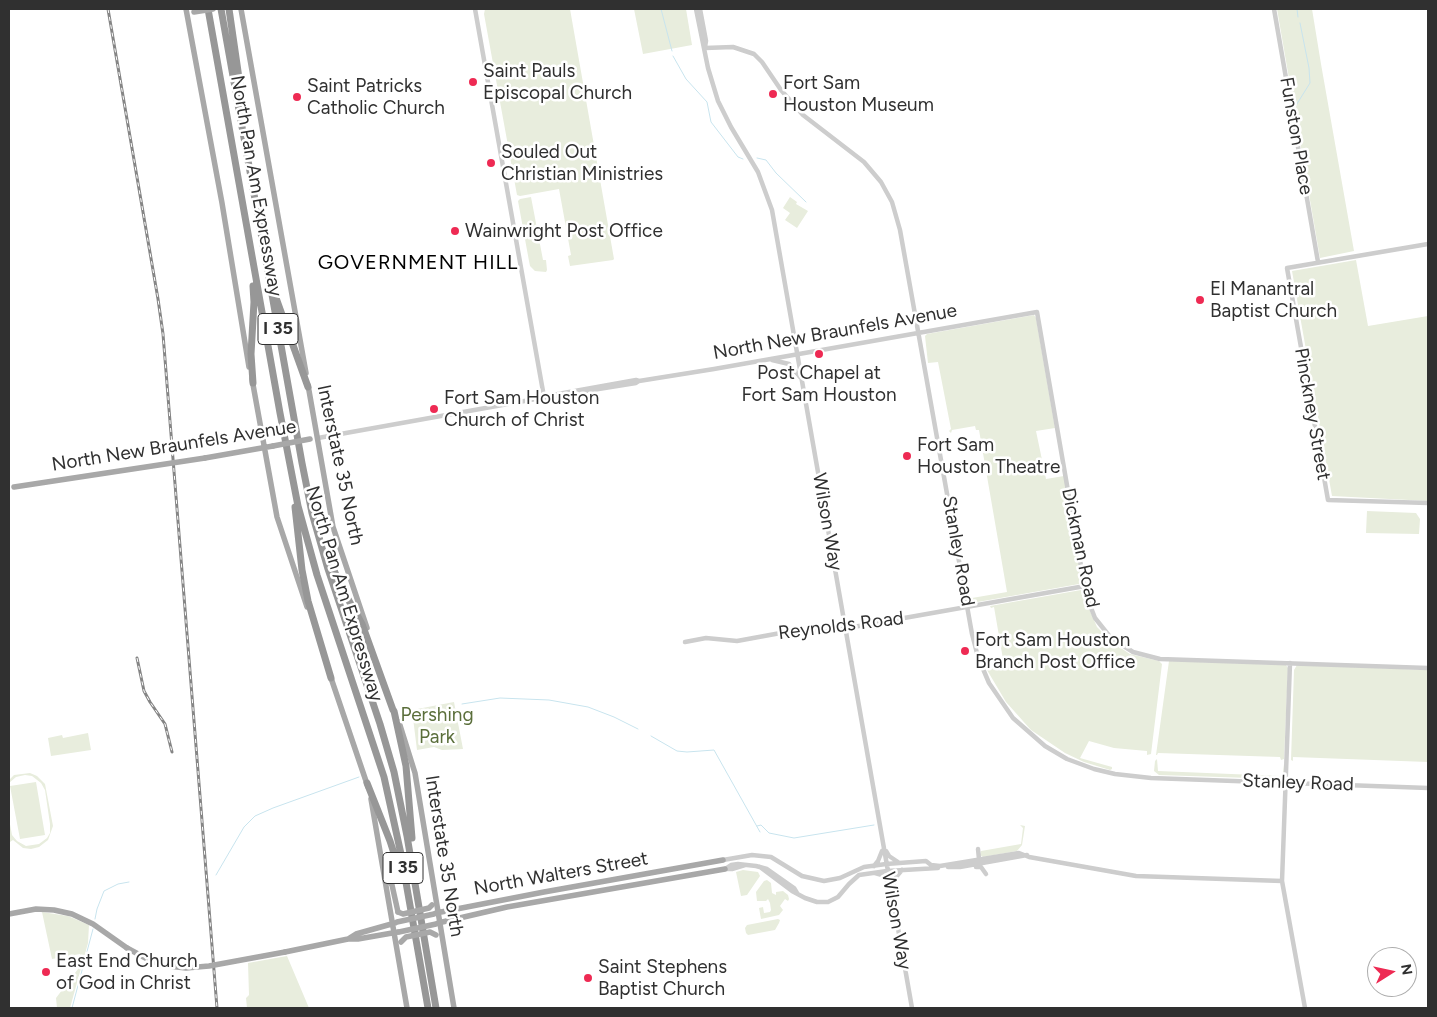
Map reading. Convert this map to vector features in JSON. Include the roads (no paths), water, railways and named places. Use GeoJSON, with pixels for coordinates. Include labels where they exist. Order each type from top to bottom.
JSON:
{"type":"FeatureCollection","features":[{"type":"Feature","properties":{"kind":"highway","name":"North Pan Am Expressway"},"geometry":{"type":"LineString","coordinates":[[207,9],[298,506],[312,557],[369,730],[392,809],[428,1008]]}},
{"type":"Feature","properties":{"kind":"highway","name":"North Pan Am Expressway"},"geometry":{"type":"LineString","coordinates":[[221,9],[302,463],[322,549],[371,694],[398,788],[438,1008]]}},
{"type":"Feature","properties":{"kind":"highway"},"geometry":{"type":"LineString","coordinates":[[229,9],[247,151]]}},
{"type":"Feature","properties":{"kind":"highway"},"geometry":{"type":"LineString","coordinates":[[240,187],[246,245],[254,292],[251,354],[253,383]]}},
{"type":"Feature","properties":{"kind":"highway"},"geometry":{"type":"LineString","coordinates":[[255,195],[276,298],[308,387]]}},
{"type":"Feature","properties":{"kind":"highway"},"geometry":{"type":"LineString","coordinates":[[287,452],[302,570],[308,600],[331,678]]}},
{"type":"Feature","properties":{"kind":"highway"},"geometry":{"type":"LineString","coordinates":[[302,463],[333,568],[362,624],[394,711],[406,766],[419,908]]}},
{"type":"Feature","properties":{"kind":"highway"},"geometry":{"type":"LineString","coordinates":[[367,783],[395,854],[410,909]]}},
{"type":"Feature","properties":{"kind":"main road"},"geometry":{"type":"LineString","coordinates":[[213,9],[189,10],[277,516],[367,783],[397,932],[398,953],[407,1008]]}},
{"type":"Feature","properties":{"kind":"main road","name":"Interstate 35 North"},"geometry":{"type":"LineString","coordinates":[[241,9],[333,527],[394,711],[403,732],[415,773],[436,913],[454,1008]]}},
{"type":"Feature","properties":{"kind":"main road","name":"North New Braunfels Avenue"},"geometry":{"type":"LineString","coordinates":[[12,487],[205,458],[318,438]]}},
{"type":"Feature","properties":{"kind":"main road","name":"North Walters Street"},"geometry":{"type":"LineString","coordinates":[[348,939],[356,934],[436,913],[723,860]]}},
{"type":"Feature","properties":{"kind":"main road","name":"North Walters Street"},"geometry":{"type":"LineString","coordinates":[[9,914],[36,909],[72,914],[92,924],[127,948],[151,961],[168,966],[186,968],[206,967],[348,939],[397,932],[507,907],[724,869]]}},
{"type":"Feature","properties":{"kind":"main road"},"geometry":{"type":"LineString","coordinates":[[384,871],[392,885],[398,912],[403,914],[429,908],[432,904],[433,886]]}},
{"type":"Feature","properties":{"kind":"main road"},"geometry":{"type":"LineString","coordinates":[[398,953],[401,942],[406,938],[430,932],[436,935],[443,947]]}},
{"type":"Feature","properties":{"kind":"street"},"geometry":{"type":"LineString","coordinates":[[475,9],[544,398]]}},
{"type":"Feature","properties":{"kind":"street","name":"Wilson Way"},"geometry":{"type":"LineString","coordinates":[[698,9],[701,38],[720,108],[758,172],[772,210],[912,1008]]}},
{"type":"Feature","properties":{"kind":"street","name":"Funston Place"},"geometry":{"type":"LineString","coordinates":[[1274,9],[1318,262]]}},
{"type":"Feature","properties":{"kind":"street","name":"Stanley Road"},"geometry":{"type":"LineString","coordinates":[[705,48],[742,48],[754,54],[762,62],[781,90],[801,112],[864,162],[880,180],[892,202],[898,219],[972,634],[978,657],[989,684],[1013,718],[1045,746],[1067,758],[1094,770],[1127,776],[1428,788]]}},
{"type":"Feature","properties":{"kind":"street"},"geometry":{"type":"LineString","coordinates":[[1318,262],[1428,244]]}},
{"type":"Feature","properties":{"kind":"street","name":"Pinckney Street"},"geometry":{"type":"LineString","coordinates":[[1318,262],[1287,268],[1328,500],[1428,503]]}},
{"type":"Feature","properties":{"kind":"street","name":"North New Braunfels Avenue"},"geometry":{"type":"LineString","coordinates":[[318,438],[544,398],[617,383],[758,361],[1037,312]]}},
{"type":"Feature","properties":{"kind":"street","name":"Dickman Road"},"geometry":{"type":"LineString","coordinates":[[1037,312],[1085,586],[1091,611],[1105,632],[1126,648],[1142,655],[1160,658],[1428,668]]}},
{"type":"Feature","properties":{"kind":"street"},"geometry":{"type":"LineString","coordinates":[[758,361],[783,362],[794,368],[802,381]]}},
{"type":"Feature","properties":{"kind":"street","name":"Reynolds Road"},"geometry":{"type":"LineString","coordinates":[[685,642],[706,638],[737,641],[798,630],[825,632],[1085,586]]}},
{"type":"Feature","properties":{"kind":"street"},"geometry":{"type":"LineString","coordinates":[[1290,663],[1282,881],[1305,1008]]}},
{"type":"Feature","properties":{"kind":"street"},"geometry":{"type":"LineString","coordinates":[[883,847],[889,856],[899,863]]}},
{"type":"Feature","properties":{"kind":"street"},"geometry":{"type":"LineString","coordinates":[[874,866],[880,858],[883,847]]}},
{"type":"Feature","properties":{"kind":"street"},"geometry":{"type":"LineString","coordinates":[[978,849],[979,859]]}},
{"type":"Feature","properties":{"kind":"street"},"geometry":{"type":"LineString","coordinates":[[723,860],[752,855],[770,857],[802,876],[822,881],[840,878],[857,870],[886,864],[926,861],[931,865],[940,866],[1013,853],[1136,876],[1282,881]]}},
{"type":"Feature","properties":{"kind":"street"},"geometry":{"type":"LineString","coordinates":[[960,868],[1028,855]]}},
{"type":"Feature","properties":{"kind":"street"},"geometry":{"type":"LineString","coordinates":[[724,869],[731,865],[745,865],[767,869],[794,888],[797,893],[813,902],[828,902],[838,897],[854,878],[859,875],[887,870],[950,866],[965,868],[979,866],[986,874],[987,865],[991,862]]}},
{"type":"Feature","properties":{"kind":"street"},"geometry":{"type":"LineString","coordinates":[[891,893],[896,876],[902,870]]}},
{"type":"Feature","properties":{"kind":"street"},"geometry":{"type":"LineString","coordinates":[[874,872],[882,875],[890,885]]}},
{"type":"Feature","properties":{"kind":"waterway"},"geometry":{"type":"LineString","coordinates":[[661,9],[672,51]]}},
{"type":"Feature","properties":{"kind":"waterway"},"geometry":{"type":"LineString","coordinates":[[1297,9],[1298,17]]}},
{"type":"Feature","properties":{"kind":"waterway"},"geometry":{"type":"LineString","coordinates":[[1295,107],[1310,83],[1300,23]]}},
{"type":"Feature","properties":{"kind":"waterway"},"geometry":{"type":"LineString","coordinates":[[673,56],[686,79],[707,102],[711,122],[738,157],[743,159]]}},
{"type":"Feature","properties":{"kind":"waterway"},"geometry":{"type":"LineString","coordinates":[[757,158],[766,160],[776,173],[806,202]]}},
{"type":"Feature","properties":{"kind":"waterway"},"geometry":{"type":"LineString","coordinates":[[462,704],[500,698],[549,700],[588,707],[638,729]]}},
{"type":"Feature","properties":{"kind":"waterway"},"geometry":{"type":"LineString","coordinates":[[651,736],[677,751],[714,750],[760,832]]}},
{"type":"Feature","properties":{"kind":"waterway"},"geometry":{"type":"LineString","coordinates":[[216,875],[244,827],[255,816],[359,777]]}},
{"type":"Feature","properties":{"kind":"waterway"},"geometry":{"type":"LineString","coordinates":[[757,826],[761,825],[769,833],[794,838],[874,825]]}},
{"type":"Feature","properties":{"kind":"waterway"},"geometry":{"type":"LineString","coordinates":[[95,919],[104,891],[118,884],[129,882]]}},
{"type":"Feature","properties":{"kind":"waterway"},"geometry":{"type":"LineString","coordinates":[[72,1008],[93,929]]}},
{"type":"Feature","properties":{"kind":"railway"},"geometry":{"type":"LineString","coordinates":[[108,9],[163,334],[217,1008]]}},
{"type":"Feature","properties":{"kind":"railway"},"geometry":{"type":"LineString","coordinates":[[137,658],[144,691],[165,724],[172,752]]}},
{"type":"Feature","properties":{"kind":"place","name":"Saint Pauls Episcopal Church"},"geometry":{"type":"Point","coordinates":[473,82]}},
{"type":"Feature","properties":{"kind":"place","name":"Fort Sam Houston Museum"},"geometry":{"type":"Point","coordinates":[773,94]}},
{"type":"Feature","properties":{"kind":"place","name":"Saint Patricks Catholic Church"},"geometry":{"type":"Point","coordinates":[297,97]}},
{"type":"Feature","properties":{"kind":"place","name":"Souled Out Christian Ministries"},"geometry":{"type":"Point","coordinates":[491,163]}},
{"type":"Feature","properties":{"kind":"place","name":"Wainwright Post Office"},"geometry":{"type":"Point","coordinates":[455,231]}},
{"type":"Feature","properties":{"kind":"place","name":"El Manantral Baptist Church"},"geometry":{"type":"Point","coordinates":[1200,300]}},
{"type":"Feature","properties":{"kind":"place","name":"Post Chapel at Fort Sam Houston"},"geometry":{"type":"Point","coordinates":[819,354]}},
{"type":"Feature","properties":{"kind":"place","name":"Fort Sam Houston Church of Christ"},"geometry":{"type":"Point","coordinates":[434,409]}},
{"type":"Feature","properties":{"kind":"place","name":"Fort Sam Houston Theatre"},"geometry":{"type":"Point","coordinates":[907,456]}},
{"type":"Feature","properties":{"kind":"place","name":"Fort Sam Houston Branch Post Office"},"geometry":{"type":"Point","coordinates":[965,651]}},
{"type":"Feature","properties":{"kind":"place","name":"East End Church of God in Christ"},"geometry":{"type":"Point","coordinates":[46,972]}},
{"type":"Feature","properties":{"kind":"place","name":"Saint Stephens Baptist Church"},"geometry":{"type":"Point","coordinates":[588,978]}},
{"type":"Feature","properties":{"kind":"district","name":"GOVERNMENT HILL"},"geometry":{"type":"Point","coordinates":[418,263]}},
{"type":"Feature","properties":{"kind":"park label","name":"Pershing Park"},"geometry":{"type":"Point","coordinates":[437,726]}}]}
